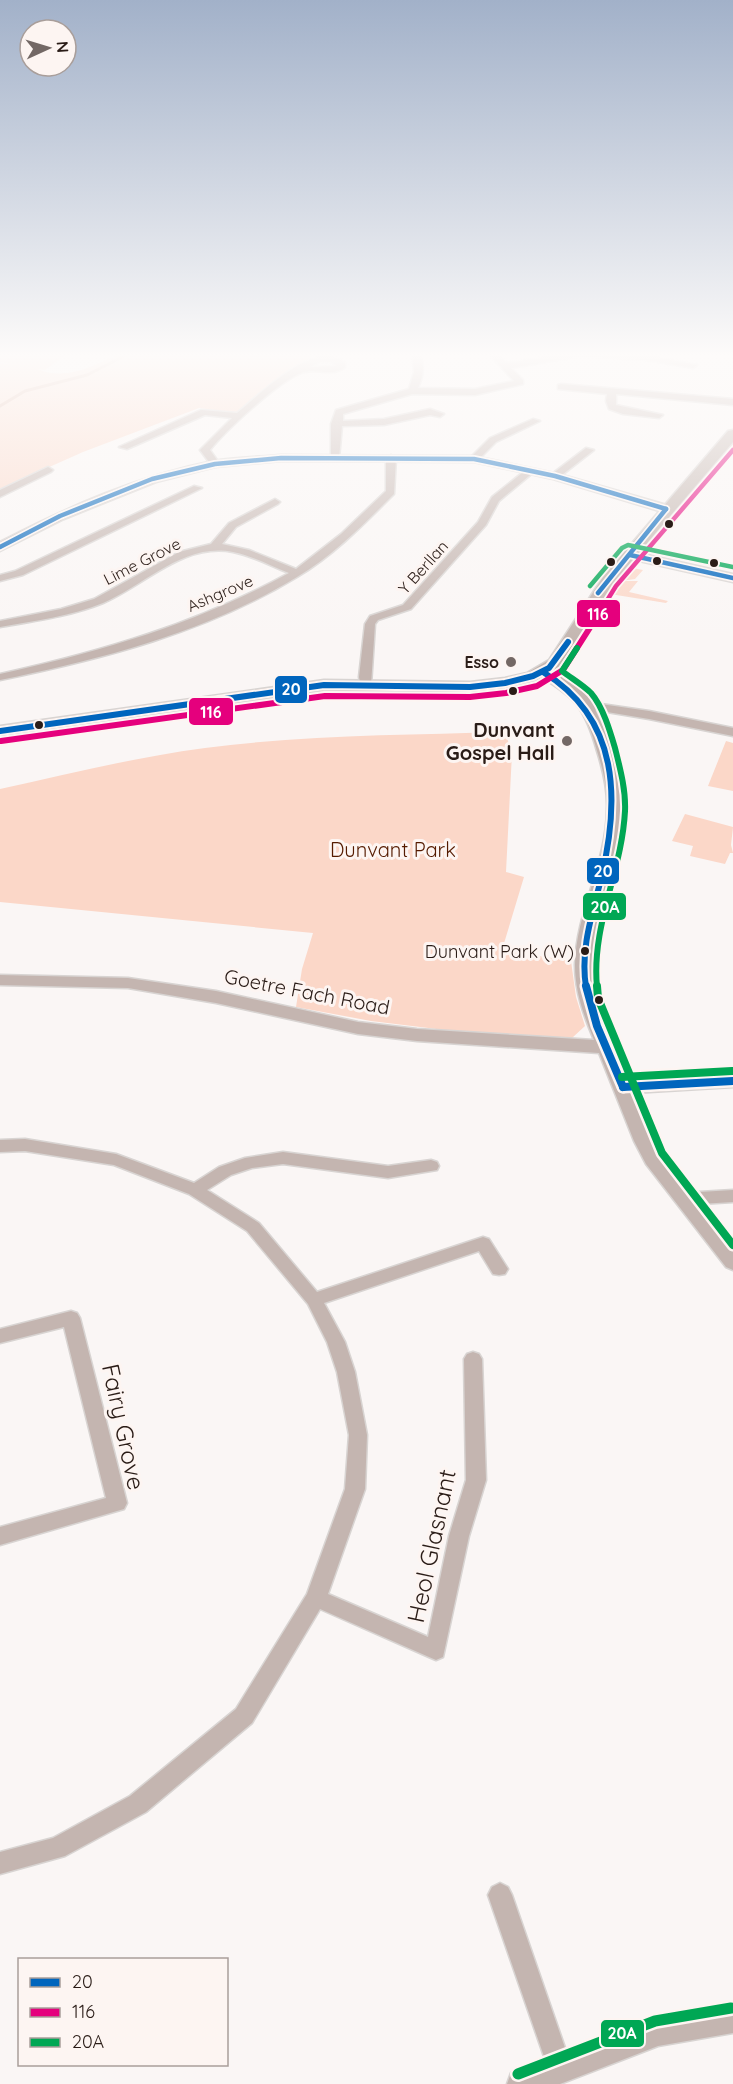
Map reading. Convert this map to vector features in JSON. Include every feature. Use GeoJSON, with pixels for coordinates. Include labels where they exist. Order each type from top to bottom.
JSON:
{"type":"FeatureCollection","features":[{"type":"Feature","properties":{"kind":"main road"},"geometry":{"type":"LineString","coordinates":[[0,731],[300,688],[365,684],[484,686],[520,680],[543,672],[555,663],[562,653],[598,592],[666,509],[718,451]]}},
{"type":"Feature","properties":{"kind":"street"},"geometry":{"type":"LineString","coordinates":[[206,451],[215,464]]}},
{"type":"Feature","properties":{"kind":"street"},"geometry":{"type":"LineString","coordinates":[[334,451],[334,458]]}},
{"type":"Feature","properties":{"kind":"street"},"geometry":{"type":"LineString","coordinates":[[474,459],[482,451]]}},
{"type":"Feature","properties":{"kind":"street"},"geometry":{"type":"LineString","coordinates":[[555,476],[586,451]]}},
{"type":"Feature","properties":{"kind":"street"},"geometry":{"type":"LineString","coordinates":[[0,547],[60,516],[152,479],[215,464],[281,458],[474,459],[555,476],[666,509]]}},
{"type":"Feature","properties":{"kind":"street","name":"Ashgrove"},"geometry":{"type":"LineString","coordinates":[[0,677],[124,645],[201,619],[238,605],[297,573],[354,530],[391,492],[391,458]]}},
{"type":"Feature","properties":{"kind":"street"},"geometry":{"type":"LineString","coordinates":[[0,494],[48,470]]}},
{"type":"Feature","properties":{"kind":"street","name":"Y Berllan"},"geometry":{"type":"LineString","coordinates":[[365,684],[370,624],[374,618],[407,607],[482,523],[495,499],[530,471]]}},
{"type":"Feature","properties":{"kind":"street"},"geometry":{"type":"LineString","coordinates":[[0,578],[19,573],[176,500],[196,488]]}},
{"type":"Feature","properties":{"kind":"street"},"geometry":{"type":"LineString","coordinates":[[215,547],[220,534],[239,520],[275,502]]}},
{"type":"Feature","properties":{"kind":"street","name":"Lime Grove"},"geometry":{"type":"LineString","coordinates":[[0,624],[59,613],[99,601],[196,550],[215,547],[230,549],[297,573]]}},
{"type":"Feature","properties":{"kind":"street"},"geometry":{"type":"LineString","coordinates":[[630,555],[733,578]]}},
{"type":"Feature","properties":{"kind":"street"},"geometry":{"type":"LineString","coordinates":[[543,672],[577,694],[586,706],[606,752],[615,793],[614,829],[584,948],[588,1000],[605,1047],[653,1159],[733,1262]]}},
{"type":"Feature","properties":{"kind":"street"},"geometry":{"type":"LineString","coordinates":[[586,706],[649,715],[733,732]]}},
{"type":"Feature","properties":{"kind":"street","name":"Goetre Fach Road"},"geometry":{"type":"LineString","coordinates":[[0,980],[128,983],[185,991],[358,1028],[405,1034],[605,1047]]}},
{"type":"Feature","properties":{"kind":"street"},"geometry":{"type":"LineString","coordinates":[[622,1087],[733,1081]]}},
{"type":"Feature","properties":{"kind":"street"},"geometry":{"type":"LineString","coordinates":[[0,1146],[25,1145],[117,1160],[195,1190],[253,1227],[314,1300],[336,1342],[346,1372],[358,1435],[355,1489],[316,1598],[244,1716],[138,1804],[57,1848],[0,1863]]}},
{"type":"Feature","properties":{"kind":"street"},"geometry":{"type":"LineString","coordinates":[[195,1190],[225,1171],[251,1162],[283,1158],[388,1173],[431,1166]]}},
{"type":"Feature","properties":{"kind":"street"},"geometry":{"type":"LineString","coordinates":[[683,1199],[733,1196]]}},
{"type":"Feature","properties":{"kind":"street"},"geometry":{"type":"LineString","coordinates":[[314,1300],[483,1243],[499,1269]]}},
{"type":"Feature","properties":{"kind":"street","name":"Fairy Grove"},"geometry":{"type":"LineString","coordinates":[[0,1336],[71,1318],[117,1503],[0,1536]]}},
{"type":"Feature","properties":{"kind":"street","name":"Heol Glasnant"},"geometry":{"type":"LineString","coordinates":[[316,1598],[435,1650],[459,1536],[476,1480],[474,1359]]}},
{"type":"Feature","properties":{"kind":"street"},"geometry":{"type":"LineString","coordinates":[[500,1895],[560,2068]]}},
{"type":"Feature","properties":{"kind":"street"},"geometry":{"type":"LineString","coordinates":[[522,2084],[658,2031],[733,2018]]}},
{"type":"Feature","properties":{"kind":"green space"},"geometry":{"type":"Polygon","coordinates":[[[0,451],[85,451],[83,452],[0,489],[0,451]]]}},
{"type":"Feature","properties":{"kind":"green space"},"geometry":{"type":"Polygon","coordinates":[[[632,568],[643,570],[635,579],[621,581],[632,568]]]}},
{"type":"Feature","properties":{"kind":"green space"},"geometry":{"type":"Polygon","coordinates":[[[621,581],[638,581],[629,592],[668,601],[666,603],[610,594],[621,581]]]}},
{"type":"Feature","properties":{"kind":"green space","name":"Dunvant Park"},"geometry":{"type":"Polygon","coordinates":[[[505,732],[512,753],[506,872],[524,877],[502,950],[571,961],[576,997],[585,1026],[572,1038],[453,1031],[371,1021],[296,1007],[302,969],[313,933],[0,902],[0,789],[102,766],[205,748],[280,740],[355,736],[505,732]]]}},
{"type":"Feature","properties":{"kind":"green space"},"geometry":{"type":"Polygon","coordinates":[[[726,741],[733,743],[733,791],[708,786],[726,741]]]}},
{"type":"Feature","properties":{"kind":"green space"},"geometry":{"type":"Polygon","coordinates":[[[685,814],[733,827],[731,845],[733,853],[730,853],[725,864],[690,856],[693,846],[672,841],[685,814]]]}},
{"type":"Feature","properties":{"kind":"transit line","name":"116"},"geometry":{"type":"LineString","coordinates":[[1,741],[325,696],[470,697],[506,693],[537,686],[563,670],[616,586],[732,451]]}},
{"type":"Feature","properties":{"kind":"transit line","name":"20"},"geometry":{"type":"LineString","coordinates":[[0,547],[60,516],[152,479],[215,464],[281,458],[474,459],[555,476],[666,509]]}},
{"type":"Feature","properties":{"kind":"transit line","name":"20"},"geometry":{"type":"LineString","coordinates":[[598,593],[666,509]]}},
{"type":"Feature","properties":{"kind":"transit line","name":"20A"},"geometry":{"type":"LineString","coordinates":[[590,586],[622,548],[628,545],[733,567]]}},
{"type":"Feature","properties":{"kind":"transit line","name":"20"},"geometry":{"type":"LineString","coordinates":[[630,555],[733,578]]}},
{"type":"Feature","properties":{"kind":"transit line","name":"20"},"geometry":{"type":"LineString","coordinates":[[0,731],[324,685],[470,687],[505,683],[533,676],[549,668],[568,642]]}},
{"type":"Feature","properties":{"kind":"transit line","name":"20A"},"geometry":{"type":"LineString","coordinates":[[577,648],[562,671],[592,694],[609,728],[622,774],[625,809],[623,830],[599,930],[595,965],[598,998],[662,1153],[733,1245]]}},
{"type":"Feature","properties":{"kind":"transit line","name":"20"},"geometry":{"type":"LineString","coordinates":[[543,672],[573,694],[588,713],[600,734],[609,768],[612,806],[609,842],[586,938],[584,962],[592,1011],[623,1087]]}},
{"type":"Feature","properties":{"kind":"transit line","name":"20A"},"geometry":{"type":"LineString","coordinates":[[622,1077],[732,1071]]}},
{"type":"Feature","properties":{"kind":"transit line","name":"20"},"geometry":{"type":"LineString","coordinates":[[623,1087],[733,1081]]}},
{"type":"Feature","properties":{"kind":"transit line","name":"20A"},"geometry":{"type":"LineString","coordinates":[[518,2074],[655,2021],[731,2008]]}},
{"type":"Feature","properties":{"kind":"place","name":"Esso"},"geometry":{"type":"Point","coordinates":[511,662]}},
{"type":"Feature","properties":{"kind":"place","name":"Dunvant Gospel Hall"},"geometry":{"type":"Point","coordinates":[567,741]}},
{"type":"Feature","properties":{"kind":"place","name":"Dunvant Park (W)"},"geometry":{"type":"Point","coordinates":[585,951]}}]}
